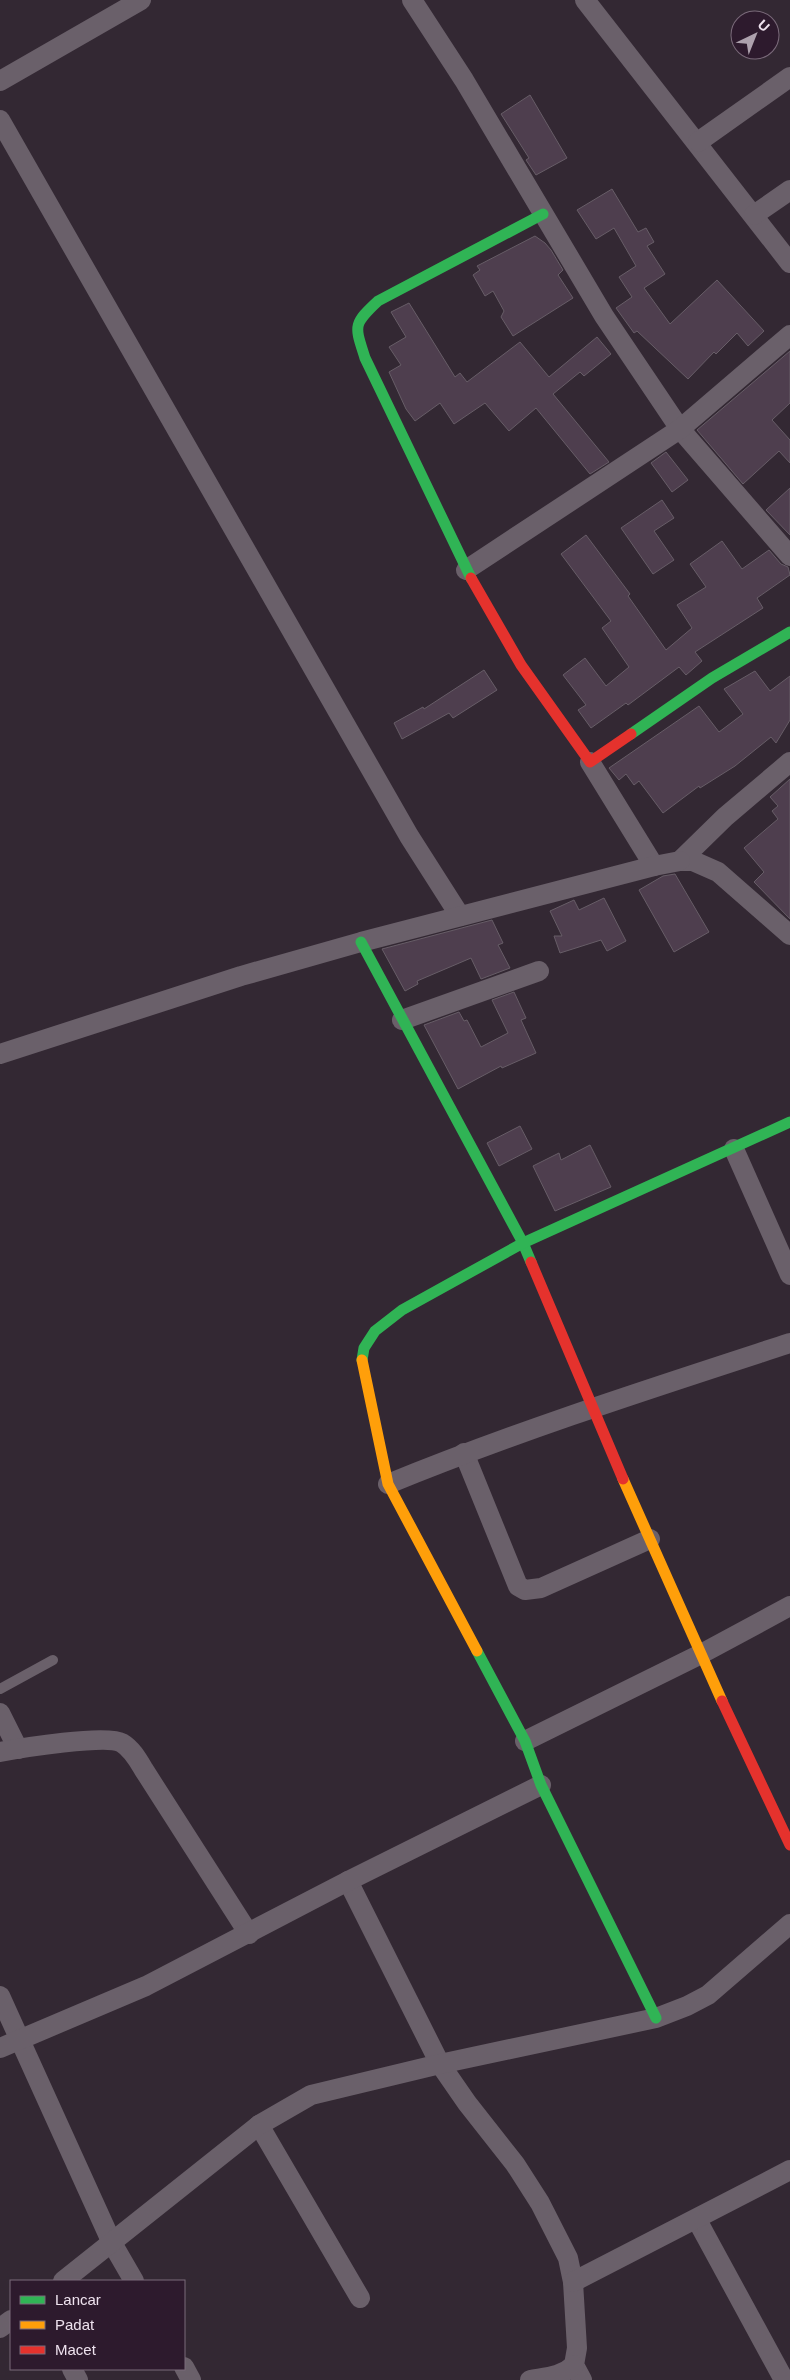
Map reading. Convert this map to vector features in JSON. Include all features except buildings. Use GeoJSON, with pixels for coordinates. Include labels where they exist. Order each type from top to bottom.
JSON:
{"type":"FeatureCollection","features":[{"type":"Feature","properties":{"kind":"street"},"geometry":{"type":"LineString","coordinates":[[0,81],[141,0]]}},
{"type":"Feature","properties":{"kind":"street"},"geometry":{"type":"LineString","coordinates":[[412,0],[464,80],[604,316],[680,429],[790,556]]}},
{"type":"Feature","properties":{"kind":"street"},"geometry":{"type":"LineString","coordinates":[[585,0],[619,46],[698,142],[790,263]]}},
{"type":"Feature","properties":{"kind":"street"},"geometry":{"type":"LineString","coordinates":[[698,142],[790,77]]}},
{"type":"Feature","properties":{"kind":"street"},"geometry":{"type":"LineString","coordinates":[[0,120],[409,836],[460,916]]}},
{"type":"Feature","properties":{"kind":"street"},"geometry":{"type":"LineString","coordinates":[[754,215],[790,190]]}},
{"type":"Feature","properties":{"kind":"street"},"geometry":{"type":"LineString","coordinates":[[543,214],[378,301],[361,317],[356,330],[366,358],[466,570],[521,666],[590,762],[654,866]]}},
{"type":"Feature","properties":{"kind":"street"},"geometry":{"type":"LineString","coordinates":[[466,570],[680,429],[790,335]]}},
{"type":"Feature","properties":{"kind":"street"},"geometry":{"type":"LineString","coordinates":[[590,762],[712,678],[790,632]]}},
{"type":"Feature","properties":{"kind":"street"},"geometry":{"type":"LineString","coordinates":[[680,861],[725,817],[790,762]]}},
{"type":"Feature","properties":{"kind":"street"},"geometry":{"type":"LineString","coordinates":[[0,1054],[242,976],[360,942],[654,866],[680,861],[694,861],[718,872],[790,935]]}},
{"type":"Feature","properties":{"kind":"street"},"geometry":{"type":"LineString","coordinates":[[360,942],[523,1243],[592,1407],[701,1654],[790,1845]]}},
{"type":"Feature","properties":{"kind":"street"},"geometry":{"type":"LineString","coordinates":[[402,1020],[539,971]]}},
{"type":"Feature","properties":{"kind":"street"},"geometry":{"type":"LineString","coordinates":[[656,2018],[541,1785],[525,1741],[388,1484],[362,1362],[364,1348],[376,1331],[402,1310],[523,1243],[790,1122]]}},
{"type":"Feature","properties":{"kind":"street"},"geometry":{"type":"LineString","coordinates":[[734,1149],[790,1275]]}},
{"type":"Feature","properties":{"kind":"street"},"geometry":{"type":"LineString","coordinates":[[388,1484],[464,1453],[592,1407],[790,1343]]}},
{"type":"Feature","properties":{"kind":"street"},"geometry":{"type":"LineString","coordinates":[[464,1453],[518,1586],[525,1590],[542,1588],[650,1539]]}},
{"type":"Feature","properties":{"kind":"street"},"geometry":{"type":"LineString","coordinates":[[525,1741],[701,1654],[790,1606]]}},
{"type":"Feature","properties":{"kind":"street"},"geometry":{"type":"LineString","coordinates":[[0,1713],[9,1751],[98,1740],[116,1740],[123,1744],[134,1754],[249,1934]]}},
{"type":"Feature","properties":{"kind":"street"},"geometry":{"type":"LineString","coordinates":[[0,2048],[146,1986],[348,1881],[541,1785]]}},
{"type":"Feature","properties":{"kind":"street"},"geometry":{"type":"LineString","coordinates":[[348,1881],[440,2064],[467,2103],[515,2164],[540,2204],[568,2258],[573,2282],[578,2372],[530,2380]]}},
{"type":"Feature","properties":{"kind":"street"},"geometry":{"type":"LineString","coordinates":[[64,2280],[258,2125],[311,2095],[440,2064],[656,2018],[687,2006],[708,1995],[790,1924]]}},
{"type":"Feature","properties":{"kind":"street"},"geometry":{"type":"LineString","coordinates":[[0,1996],[112,2243],[133,2280]]}},
{"type":"Feature","properties":{"kind":"street"},"geometry":{"type":"LineString","coordinates":[[258,2125],[360,2298]]}},
{"type":"Feature","properties":{"kind":"street"},"geometry":{"type":"LineString","coordinates":[[573,2282],[697,2220],[790,2170]]}},
{"type":"Feature","properties":{"kind":"street"},"geometry":{"type":"LineString","coordinates":[[697,2220],[784,2380]]}},
{"type":"Feature","properties":{"kind":"street"},"geometry":{"type":"LineString","coordinates":[[185,2369],[191,2380]]}},
{"type":"Feature","properties":{"kind":"lane"},"geometry":{"type":"LineString","coordinates":[[0,1688],[53,1660]]}},
{"type":"Feature","properties":{"kind":"traffic: fast"},"geometry":{"type":"LineString","coordinates":[[471,578],[365,358],[359,339],[358,327],[360,321],[378,301],[543,214]]}},
{"type":"Feature","properties":{"kind":"traffic: fast"},"geometry":{"type":"LineString","coordinates":[[631,734],[712,678],[790,632]]}},
{"type":"Feature","properties":{"kind":"traffic: fast"},"geometry":{"type":"LineString","coordinates":[[361,942],[523,1243],[531,1262]]}},
{"type":"Feature","properties":{"kind":"traffic: fast"},"geometry":{"type":"LineString","coordinates":[[362,1360],[364,1348],[375,1331],[402,1310],[523,1243],[790,1122]]}},
{"type":"Feature","properties":{"kind":"traffic: fast"},"geometry":{"type":"LineString","coordinates":[[477,1651],[525,1741],[541,1785],[656,2018]]}},
{"type":"Feature","properties":{"kind":"traffic: slow"},"geometry":{"type":"LineString","coordinates":[[362,1360],[388,1484],[477,1651]]}},
{"type":"Feature","properties":{"kind":"traffic: slow"},"geometry":{"type":"LineString","coordinates":[[623,1479],[722,1701]]}},
{"type":"Feature","properties":{"kind":"traffic: jam"},"geometry":{"type":"LineString","coordinates":[[471,578],[521,665],[590,762],[631,734]]}},
{"type":"Feature","properties":{"kind":"traffic: jam"},"geometry":{"type":"LineString","coordinates":[[531,1262],[623,1479]]}},
{"type":"Feature","properties":{"kind":"traffic: jam"},"geometry":{"type":"LineString","coordinates":[[722,1701],[790,1845]]}}]}
